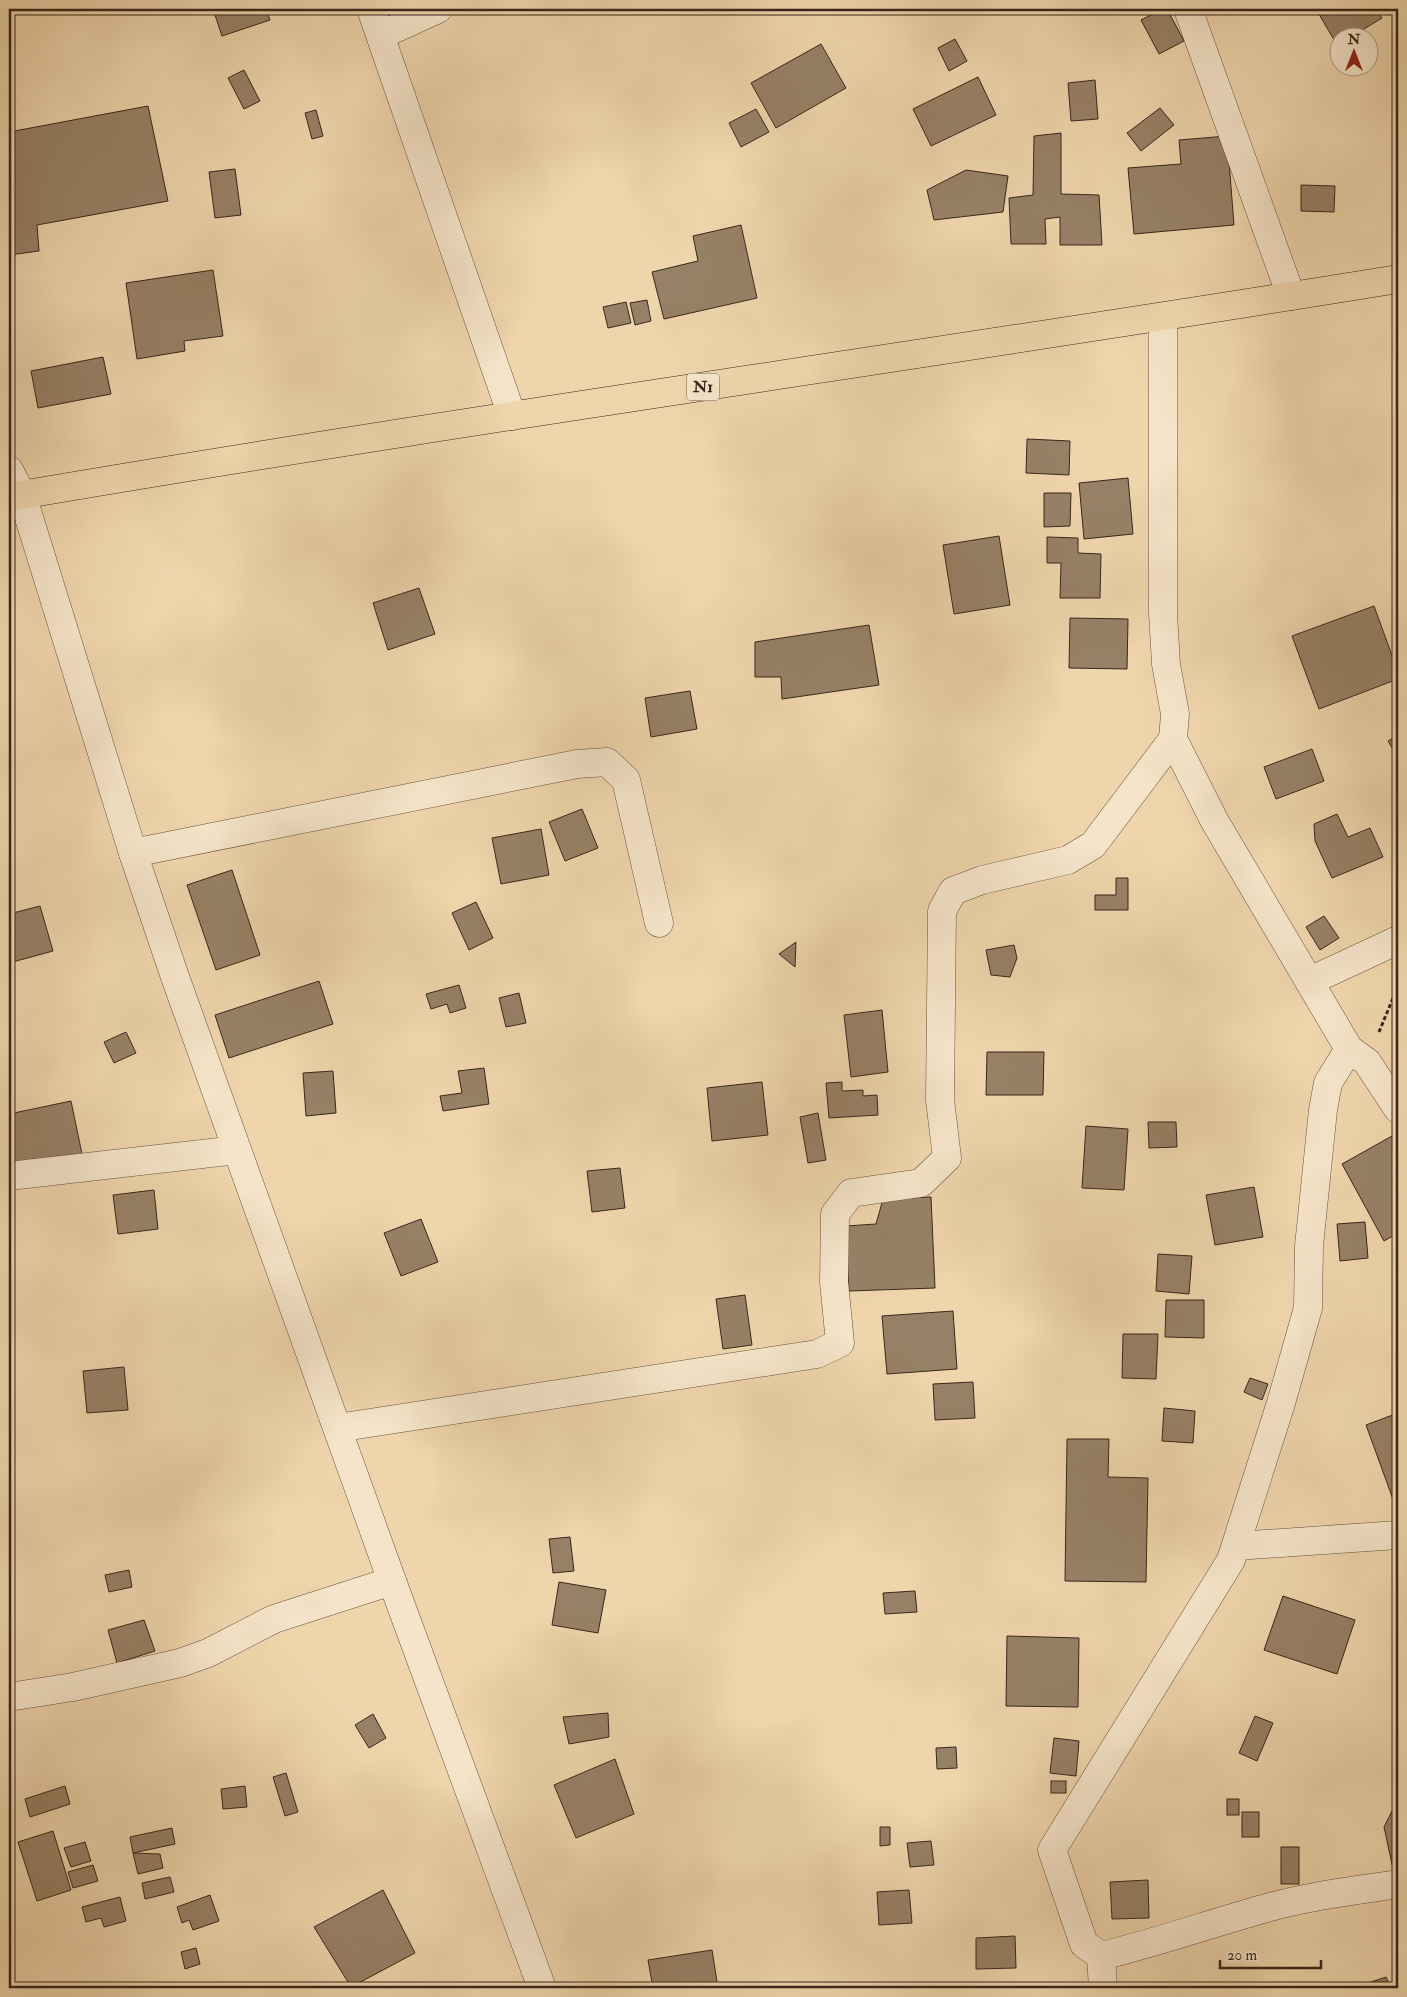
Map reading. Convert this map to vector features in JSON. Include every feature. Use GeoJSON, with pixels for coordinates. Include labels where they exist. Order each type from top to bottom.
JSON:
{"type":"FeatureCollection","features":[{"type":"Feature","properties":{"kind":"highway","name":"N1"},"geometry":{"type":"LineString","coordinates":[[15,496],[512,416],[1163,317],[1398,279]]}},
{"type":"Feature","properties":{"kind":"street"},"geometry":{"type":"LineString","coordinates":[[370,9],[381,35],[512,416]]}},
{"type":"Feature","properties":{"kind":"street"},"geometry":{"type":"LineString","coordinates":[[381,35],[438,9]]}},
{"type":"Feature","properties":{"kind":"street"},"geometry":{"type":"LineString","coordinates":[[1188,9],[1291,296]]}},
{"type":"Feature","properties":{"kind":"street"},"geometry":{"type":"LineString","coordinates":[[1163,317],[1163,613],[1166,664],[1175,714],[1173,739],[1214,820],[1310,981],[1358,1056],[1398,1109]]}},
{"type":"Feature","properties":{"kind":"street"},"geometry":{"type":"LineString","coordinates":[[9,470],[15,496],[174,978],[392,1581],[542,1988]]}},
{"type":"Feature","properties":{"kind":"street"},"geometry":{"type":"LineString","coordinates":[[337,1428],[817,1354],[840,1343],[834,1282],[835,1214],[850,1193],[921,1183],[947,1158],[940,1100],[942,911],[953,891],[982,880],[1068,860],[1093,845],[1173,739]]}},
{"type":"Feature","properties":{"kind":"street"},"geometry":{"type":"LineString","coordinates":[[133,852],[577,764],[607,762],[626,780],[659,923]]}},
{"type":"Feature","properties":{"kind":"street"},"geometry":{"type":"LineString","coordinates":[[1310,981],[1398,940]]}},
{"type":"Feature","properties":{"kind":"street"},"geometry":{"type":"LineString","coordinates":[[1358,1056],[1328,1083],[1323,1110],[1309,1246],[1308,1308],[1281,1403],[1232,1560],[1052,1850],[1084,1944],[1101,1956],[1144,1946],[1302,1899],[1398,1884]]}},
{"type":"Feature","properties":{"kind":"street"},"geometry":{"type":"LineString","coordinates":[[9,1176],[237,1150]]}},
{"type":"Feature","properties":{"kind":"street"},"geometry":{"type":"LineString","coordinates":[[1236,1546],[1398,1535]]}},
{"type":"Feature","properties":{"kind":"street"},"geometry":{"type":"LineString","coordinates":[[9,1696],[73,1687],[180,1663],[208,1653],[274,1619],[392,1581]]}},
{"type":"Feature","properties":{"kind":"street"},"geometry":{"type":"LineString","coordinates":[[1101,1956],[1103,1988]]}},
{"type":"Feature","properties":{"kind":"path"},"geometry":{"type":"LineString","coordinates":[[1358,1056],[1398,986]]}},
{"type":"Feature","properties":{"kind":"building"},"geometry":{"type":"Polygon","coordinates":[[[213,9],[266,9],[270,20],[222,36],[213,9]]]}},
{"type":"Feature","properties":{"kind":"building"},"geometry":{"type":"Polygon","coordinates":[[[1163,9],[1167,9],[1184,41],[1159,54],[1141,20],[1163,9]]]}},
{"type":"Feature","properties":{"kind":"building"},"geometry":{"type":"Polygon","coordinates":[[[1316,9],[1376,9],[1382,18],[1366,28],[1330,28],[1330,33],[1316,9]]]}},
{"type":"Feature","properties":{"kind":"building"},"geometry":{"type":"Polygon","coordinates":[[[955,39],[967,61],[949,71],[938,48],[955,39]]]}},
{"type":"Feature","properties":{"kind":"building"},"geometry":{"type":"Polygon","coordinates":[[[821,44],[846,88],[776,128],[751,83],[821,44]]]}},
{"type":"Feature","properties":{"kind":"building"},"geometry":{"type":"Polygon","coordinates":[[[244,70],[260,101],[244,109],[228,78],[244,70]]]}},
{"type":"Feature","properties":{"kind":"building"},"geometry":{"type":"Polygon","coordinates":[[[978,77],[996,115],[931,146],[913,109],[978,77]]]}},
{"type":"Feature","properties":{"kind":"building"},"geometry":{"type":"Polygon","coordinates":[[[1095,80],[1098,119],[1071,121],[1068,83],[1095,80]]]}},
{"type":"Feature","properties":{"kind":"building"},"geometry":{"type":"Polygon","coordinates":[[[148,106],[168,201],[37,225],[39,251],[9,255],[9,132],[148,106]]]}},
{"type":"Feature","properties":{"kind":"building"},"geometry":{"type":"Polygon","coordinates":[[[1160,108],[1174,125],[1141,151],[1127,133],[1160,108]]]}},
{"type":"Feature","properties":{"kind":"building"},"geometry":{"type":"Polygon","coordinates":[[[756,109],[769,132],[741,147],[729,123],[756,109]]]}},
{"type":"Feature","properties":{"kind":"building"},"geometry":{"type":"Polygon","coordinates":[[[316,110],[323,136],[312,139],[305,113],[316,110]]]}},
{"type":"Feature","properties":{"kind":"building"},"geometry":{"type":"Polygon","coordinates":[[[1061,133],[1061,194],[1099,195],[1102,245],[1060,245],[1060,217],[1045,219],[1046,244],[1011,244],[1009,198],[1033,195],[1034,136],[1061,133]]]}},
{"type":"Feature","properties":{"kind":"building"},"geometry":{"type":"Polygon","coordinates":[[[1227,136],[1234,225],[1134,234],[1128,168],[1181,164],[1179,140],[1227,136]]]}},
{"type":"Feature","properties":{"kind":"building"},"geometry":{"type":"Polygon","coordinates":[[[235,169],[241,215],[215,218],[209,172],[235,169]]]}},
{"type":"Feature","properties":{"kind":"building"},"geometry":{"type":"Polygon","coordinates":[[[966,170],[1008,176],[1003,212],[934,220],[927,190],[966,170]]]}},
{"type":"Feature","properties":{"kind":"building"},"geometry":{"type":"Polygon","coordinates":[[[1301,185],[1335,186],[1334,212],[1301,211],[1301,185]]]}},
{"type":"Feature","properties":{"kind":"building"},"geometry":{"type":"Polygon","coordinates":[[[741,225],[757,298],[664,319],[652,272],[698,261],[693,236],[741,225]]]}},
{"type":"Feature","properties":{"kind":"building"},"geometry":{"type":"Polygon","coordinates":[[[213,270],[223,336],[184,341],[185,351],[137,359],[126,283],[213,270]]]}},
{"type":"Feature","properties":{"kind":"building"},"geometry":{"type":"Polygon","coordinates":[[[647,300],[651,321],[635,325],[630,303],[647,300]]]}},
{"type":"Feature","properties":{"kind":"building"},"geometry":{"type":"Polygon","coordinates":[[[626,302],[631,323],[608,328],[603,307],[626,302]]]}},
{"type":"Feature","properties":{"kind":"building"},"geometry":{"type":"Polygon","coordinates":[[[103,357],[111,394],[38,408],[31,371],[103,357]]]}},
{"type":"Feature","properties":{"kind":"building"},"geometry":{"type":"Polygon","coordinates":[[[1027,439],[1070,441],[1069,475],[1026,473],[1027,439]]]}},
{"type":"Feature","properties":{"kind":"building"},"geometry":{"type":"Polygon","coordinates":[[[1128,478],[1133,534],[1084,539],[1079,483],[1128,478]]]}},
{"type":"Feature","properties":{"kind":"building"},"geometry":{"type":"Polygon","coordinates":[[[1044,493],[1071,493],[1070,526],[1044,527],[1044,493]]]}},
{"type":"Feature","properties":{"kind":"building"},"geometry":{"type":"Polygon","coordinates":[[[999,536],[1010,605],[954,614],[943,545],[999,536]]]}},
{"type":"Feature","properties":{"kind":"building"},"geometry":{"type":"Polygon","coordinates":[[[1047,537],[1078,538],[1078,553],[1101,554],[1100,598],[1060,598],[1061,563],[1047,563],[1047,537]]]}},
{"type":"Feature","properties":{"kind":"building"},"geometry":{"type":"Polygon","coordinates":[[[419,588],[435,634],[388,650],[373,603],[419,588]]]}},
{"type":"Feature","properties":{"kind":"building"},"geometry":{"type":"Polygon","coordinates":[[[1374,606],[1398,672],[1398,679],[1319,709],[1292,636],[1374,606]]]}},
{"type":"Feature","properties":{"kind":"building"},"geometry":{"type":"Polygon","coordinates":[[[1070,618],[1128,619],[1127,669],[1069,668],[1070,618]]]}},
{"type":"Feature","properties":{"kind":"building"},"geometry":{"type":"Polygon","coordinates":[[[869,625],[879,685],[782,699],[781,677],[755,677],[755,642],[869,625]]]}},
{"type":"Feature","properties":{"kind":"building"},"geometry":{"type":"Polygon","coordinates":[[[690,691],[697,729],[651,737],[645,698],[690,691]]]}},
{"type":"Feature","properties":{"kind":"building"},"geometry":{"type":"Polygon","coordinates":[[[1398,735],[1398,758],[1388,741],[1398,735]]]}},
{"type":"Feature","properties":{"kind":"building"},"geometry":{"type":"Polygon","coordinates":[[[1312,749],[1324,781],[1276,799],[1264,767],[1312,749]]]}},
{"type":"Feature","properties":{"kind":"building"},"geometry":{"type":"Polygon","coordinates":[[[582,809],[598,848],[565,861],[549,822],[582,809]]]}},
{"type":"Feature","properties":{"kind":"building"},"geometry":{"type":"Polygon","coordinates":[[[1337,814],[1348,837],[1370,828],[1383,857],[1332,878],[1315,841],[1314,824],[1337,814]]]}},
{"type":"Feature","properties":{"kind":"building"},"geometry":{"type":"Polygon","coordinates":[[[541,829],[549,875],[501,884],[492,838],[541,829]]]}},
{"type":"Feature","properties":{"kind":"building"},"geometry":{"type":"Polygon","coordinates":[[[232,870],[260,955],[216,970],[187,885],[232,870]]]}},
{"type":"Feature","properties":{"kind":"building"},"geometry":{"type":"Polygon","coordinates":[[[1116,878],[1128,878],[1128,910],[1095,910],[1095,895],[1116,895],[1116,878]]]}},
{"type":"Feature","properties":{"kind":"building"},"geometry":{"type":"Polygon","coordinates":[[[476,902],[493,938],[469,950],[452,913],[476,902]]]}},
{"type":"Feature","properties":{"kind":"building"},"geometry":{"type":"Polygon","coordinates":[[[40,906],[53,951],[9,963],[9,914],[40,906]]]}},
{"type":"Feature","properties":{"kind":"building"},"geometry":{"type":"Polygon","coordinates":[[[1324,916],[1339,938],[1320,950],[1306,927],[1324,916]]]}},
{"type":"Feature","properties":{"kind":"building"},"geometry":{"type":"Polygon","coordinates":[[[796,942],[795,967],[779,954],[796,942]]]}},
{"type":"Feature","properties":{"kind":"building"},"geometry":{"type":"Polygon","coordinates":[[[1014,945],[1017,958],[1010,977],[991,975],[986,950],[1014,945]]]}},
{"type":"Feature","properties":{"kind":"building"},"geometry":{"type":"Polygon","coordinates":[[[319,981],[333,1024],[229,1058],[215,1015],[319,981]]]}},
{"type":"Feature","properties":{"kind":"building"},"geometry":{"type":"Polygon","coordinates":[[[459,985],[466,1008],[450,1013],[447,1004],[431,1009],[426,994],[459,985]]]}},
{"type":"Feature","properties":{"kind":"building"},"geometry":{"type":"Polygon","coordinates":[[[519,993],[526,1023],[506,1027],[499,998],[519,993]]]}},
{"type":"Feature","properties":{"kind":"building"},"geometry":{"type":"Polygon","coordinates":[[[882,1010],[888,1072],[851,1077],[844,1015],[882,1010]]]}},
{"type":"Feature","properties":{"kind":"building"},"geometry":{"type":"Polygon","coordinates":[[[126,1032],[136,1053],[114,1063],[104,1042],[126,1032]]]}},
{"type":"Feature","properties":{"kind":"building"},"geometry":{"type":"Polygon","coordinates":[[[987,1052],[1044,1052],[1043,1095],[986,1095],[987,1052]]]}},
{"type":"Feature","properties":{"kind":"building"},"geometry":{"type":"Polygon","coordinates":[[[484,1068],[489,1104],[443,1111],[440,1096],[462,1093],[458,1071],[484,1068]]]}},
{"type":"Feature","properties":{"kind":"building"},"geometry":{"type":"Polygon","coordinates":[[[333,1071],[336,1113],[306,1116],[303,1073],[333,1071]]]}},
{"type":"Feature","properties":{"kind":"building"},"geometry":{"type":"Polygon","coordinates":[[[762,1082],[768,1135],[712,1141],[707,1088],[762,1082]]]}},
{"type":"Feature","properties":{"kind":"building"},"geometry":{"type":"Polygon","coordinates":[[[842,1082],[842,1091],[863,1090],[863,1096],[877,1095],[878,1115],[829,1118],[826,1083],[842,1082]]]}},
{"type":"Feature","properties":{"kind":"building"},"geometry":{"type":"Polygon","coordinates":[[[71,1101],[82,1154],[14,1168],[9,1145],[9,1114],[71,1101]]]}},
{"type":"Feature","properties":{"kind":"building"},"geometry":{"type":"Polygon","coordinates":[[[818,1113],[826,1160],[808,1163],[800,1117],[818,1113]]]}},
{"type":"Feature","properties":{"kind":"building"},"geometry":{"type":"Polygon","coordinates":[[[1148,1122],[1176,1122],[1177,1147],[1149,1148],[1148,1122]]]}},
{"type":"Feature","properties":{"kind":"building"},"geometry":{"type":"Polygon","coordinates":[[[1086,1126],[1128,1129],[1124,1190],[1082,1188],[1086,1126]]]}},
{"type":"Feature","properties":{"kind":"building"},"geometry":{"type":"Polygon","coordinates":[[[1392,1136],[1398,1147],[1398,1233],[1384,1241],[1342,1164],[1392,1136]]]}},
{"type":"Feature","properties":{"kind":"building"},"geometry":{"type":"Polygon","coordinates":[[[620,1168],[625,1208],[592,1212],[587,1171],[620,1168]]]}},
{"type":"Feature","properties":{"kind":"building"},"geometry":{"type":"Polygon","coordinates":[[[1254,1187],[1263,1237],[1215,1245],[1206,1195],[1254,1187]]]}},
{"type":"Feature","properties":{"kind":"building"},"geometry":{"type":"Polygon","coordinates":[[[154,1190],[158,1229],[118,1234],[113,1195],[154,1190]]]}},
{"type":"Feature","properties":{"kind":"building"},"geometry":{"type":"Polygon","coordinates":[[[931,1197],[935,1288],[849,1291],[846,1226],[876,1224],[883,1199],[931,1197]]]}},
{"type":"Feature","properties":{"kind":"building"},"geometry":{"type":"Polygon","coordinates":[[[421,1219],[438,1262],[401,1276],[384,1233],[421,1219]]]}},
{"type":"Feature","properties":{"kind":"building"},"geometry":{"type":"Polygon","coordinates":[[[1365,1222],[1368,1258],[1340,1261],[1337,1224],[1365,1222]]]}},
{"type":"Feature","properties":{"kind":"building"},"geometry":{"type":"Polygon","coordinates":[[[1158,1254],[1192,1256],[1189,1294],[1156,1291],[1158,1254]]]}},
{"type":"Feature","properties":{"kind":"building"},"geometry":{"type":"Polygon","coordinates":[[[745,1295],[752,1345],[723,1349],[716,1299],[745,1295]]]}},
{"type":"Feature","properties":{"kind":"building"},"geometry":{"type":"Polygon","coordinates":[[[1166,1300],[1204,1300],[1204,1338],[1165,1337],[1166,1300]]]}},
{"type":"Feature","properties":{"kind":"building"},"geometry":{"type":"Polygon","coordinates":[[[953,1311],[957,1369],[887,1374],[882,1316],[953,1311]]]}},
{"type":"Feature","properties":{"kind":"building"},"geometry":{"type":"Polygon","coordinates":[[[1123,1334],[1158,1334],[1156,1379],[1122,1378],[1123,1334]]]}},
{"type":"Feature","properties":{"kind":"building"},"geometry":{"type":"Polygon","coordinates":[[[124,1367],[128,1410],[87,1413],[83,1371],[124,1367]]]}},
{"type":"Feature","properties":{"kind":"building"},"geometry":{"type":"Polygon","coordinates":[[[1250,1378],[1268,1384],[1262,1400],[1244,1392],[1250,1378]]]}},
{"type":"Feature","properties":{"kind":"building"},"geometry":{"type":"Polygon","coordinates":[[[973,1382],[975,1418],[935,1420],[933,1384],[973,1382]]]}},
{"type":"Feature","properties":{"kind":"building"},"geometry":{"type":"Polygon","coordinates":[[[1164,1408],[1195,1411],[1193,1443],[1162,1441],[1164,1408]]]}},
{"type":"Feature","properties":{"kind":"building"},"geometry":{"type":"Polygon","coordinates":[[[1398,1413],[1398,1513],[1366,1425],[1398,1413]]]}},
{"type":"Feature","properties":{"kind":"building"},"geometry":{"type":"Polygon","coordinates":[[[1067,1439],[1109,1439],[1108,1477],[1148,1478],[1146,1582],[1065,1581],[1067,1439]]]}},
{"type":"Feature","properties":{"kind":"building"},"geometry":{"type":"Polygon","coordinates":[[[570,1537],[574,1571],[553,1573],[549,1539],[570,1537]]]}},
{"type":"Feature","properties":{"kind":"building"},"geometry":{"type":"Polygon","coordinates":[[[129,1570],[132,1587],[109,1592],[105,1575],[129,1570]]]}},
{"type":"Feature","properties":{"kind":"building"},"geometry":{"type":"Polygon","coordinates":[[[559,1582],[606,1590],[598,1633],[552,1625],[559,1582]]]}},
{"type":"Feature","properties":{"kind":"building"},"geometry":{"type":"Polygon","coordinates":[[[915,1591],[917,1612],[885,1614],[883,1593],[915,1591]]]}},
{"type":"Feature","properties":{"kind":"building"},"geometry":{"type":"Polygon","coordinates":[[[1283,1596],[1355,1620],[1337,1674],[1264,1650],[1283,1596]]]}},
{"type":"Feature","properties":{"kind":"building"},"geometry":{"type":"Polygon","coordinates":[[[144,1620],[155,1651],[117,1663],[108,1630],[144,1620]]]}},
{"type":"Feature","properties":{"kind":"building"},"geometry":{"type":"Polygon","coordinates":[[[1007,1636],[1079,1638],[1078,1707],[1006,1706],[1007,1636]]]}},
{"type":"Feature","properties":{"kind":"building"},"geometry":{"type":"Polygon","coordinates":[[[608,1713],[609,1737],[569,1744],[563,1717],[608,1713]]]}},
{"type":"Feature","properties":{"kind":"building"},"geometry":{"type":"Polygon","coordinates":[[[373,1714],[386,1738],[369,1748],[355,1725],[373,1714]]]}},
{"type":"Feature","properties":{"kind":"building"},"geometry":{"type":"Polygon","coordinates":[[[1255,1716],[1273,1723],[1257,1761],[1239,1753],[1255,1716]]]}},
{"type":"Feature","properties":{"kind":"building"},"geometry":{"type":"Polygon","coordinates":[[[1054,1738],[1079,1741],[1076,1776],[1050,1773],[1054,1738]]]}},
{"type":"Feature","properties":{"kind":"building"},"geometry":{"type":"Polygon","coordinates":[[[956,1747],[957,1768],[937,1769],[936,1748],[956,1747]]]}},
{"type":"Feature","properties":{"kind":"building"},"geometry":{"type":"Polygon","coordinates":[[[615,1759],[634,1814],[576,1838],[554,1785],[615,1759]]]}},
{"type":"Feature","properties":{"kind":"building"},"geometry":{"type":"Polygon","coordinates":[[[286,1773],[298,1812],[285,1816],[273,1777],[286,1773]]]}},
{"type":"Feature","properties":{"kind":"building"},"geometry":{"type":"Polygon","coordinates":[[[1051,1781],[1066,1781],[1066,1793],[1051,1793],[1051,1781]]]}},
{"type":"Feature","properties":{"kind":"building"},"geometry":{"type":"Polygon","coordinates":[[[65,1786],[70,1804],[30,1817],[25,1799],[65,1786]]]}},
{"type":"Feature","properties":{"kind":"building"},"geometry":{"type":"Polygon","coordinates":[[[245,1786],[247,1807],[223,1809],[221,1789],[245,1786]]]}},
{"type":"Feature","properties":{"kind":"building"},"geometry":{"type":"Polygon","coordinates":[[[1227,1799],[1239,1799],[1239,1815],[1227,1815],[1227,1799]]]}},
{"type":"Feature","properties":{"kind":"building"},"geometry":{"type":"Polygon","coordinates":[[[1398,1810],[1398,1877],[1395,1878],[1384,1827],[1392,1811],[1398,1810]]]}},
{"type":"Feature","properties":{"kind":"building"},"geometry":{"type":"Polygon","coordinates":[[[1242,1812],[1259,1812],[1259,1837],[1242,1837],[1242,1812]]]}},
{"type":"Feature","properties":{"kind":"building"},"geometry":{"type":"Polygon","coordinates":[[[880,1827],[890,1827],[890,1845],[880,1846],[880,1827]]]}},
{"type":"Feature","properties":{"kind":"building"},"geometry":{"type":"Polygon","coordinates":[[[172,1828],[175,1844],[133,1853],[130,1837],[172,1828]]]}},
{"type":"Feature","properties":{"kind":"building"},"geometry":{"type":"Polygon","coordinates":[[[53,1831],[71,1890],[37,1901],[18,1842],[53,1831]]]}},
{"type":"Feature","properties":{"kind":"building"},"geometry":{"type":"Polygon","coordinates":[[[931,1841],[934,1865],[910,1867],[907,1843],[931,1841]]]}},
{"type":"Feature","properties":{"kind":"building"},"geometry":{"type":"Polygon","coordinates":[[[85,1842],[91,1861],[71,1867],[64,1848],[85,1842]]]}},
{"type":"Feature","properties":{"kind":"building"},"geometry":{"type":"Polygon","coordinates":[[[1281,1847],[1299,1847],[1299,1884],[1281,1884],[1281,1847]]]}},
{"type":"Feature","properties":{"kind":"building"},"geometry":{"type":"Polygon","coordinates":[[[133,1853],[160,1854],[163,1868],[138,1874],[133,1853]]]}},
{"type":"Feature","properties":{"kind":"building"},"geometry":{"type":"Polygon","coordinates":[[[93,1865],[98,1881],[73,1888],[68,1872],[93,1865]]]}},
{"type":"Feature","properties":{"kind":"building"},"geometry":{"type":"Polygon","coordinates":[[[170,1877],[174,1892],[145,1899],[142,1883],[170,1877]]]}},
{"type":"Feature","properties":{"kind":"building"},"geometry":{"type":"Polygon","coordinates":[[[1148,1880],[1149,1918],[1112,1919],[1110,1882],[1148,1880]]]}},
{"type":"Feature","properties":{"kind":"building"},"geometry":{"type":"Polygon","coordinates":[[[383,1890],[415,1953],[351,1987],[314,1927],[383,1890]]]}},
{"type":"Feature","properties":{"kind":"building"},"geometry":{"type":"Polygon","coordinates":[[[909,1890],[912,1923],[879,1925],[877,1892],[909,1890]]]}},
{"type":"Feature","properties":{"kind":"building"},"geometry":{"type":"Polygon","coordinates":[[[210,1895],[219,1921],[193,1930],[189,1920],[182,1923],[177,1907],[210,1895]]]}},
{"type":"Feature","properties":{"kind":"building"},"geometry":{"type":"Polygon","coordinates":[[[120,1897],[126,1921],[104,1927],[101,1918],[86,1922],[82,1907],[120,1897]]]}},
{"type":"Feature","properties":{"kind":"building"},"geometry":{"type":"Polygon","coordinates":[[[1015,1936],[1016,1968],[976,1969],[976,1938],[1015,1936]]]}},
{"type":"Feature","properties":{"kind":"building"},"geometry":{"type":"Polygon","coordinates":[[[196,1948],[200,1964],[185,1969],[181,1952],[196,1948]]]}},
{"type":"Feature","properties":{"kind":"building"},"geometry":{"type":"Polygon","coordinates":[[[712,1950],[718,1988],[653,1988],[648,1960],[712,1950]]]}},
{"type":"Feature","properties":{"kind":"building"},"geometry":{"type":"Polygon","coordinates":[[[1386,1977],[1391,1988],[1366,1988],[1365,1984],[1386,1977]]]}}]}
